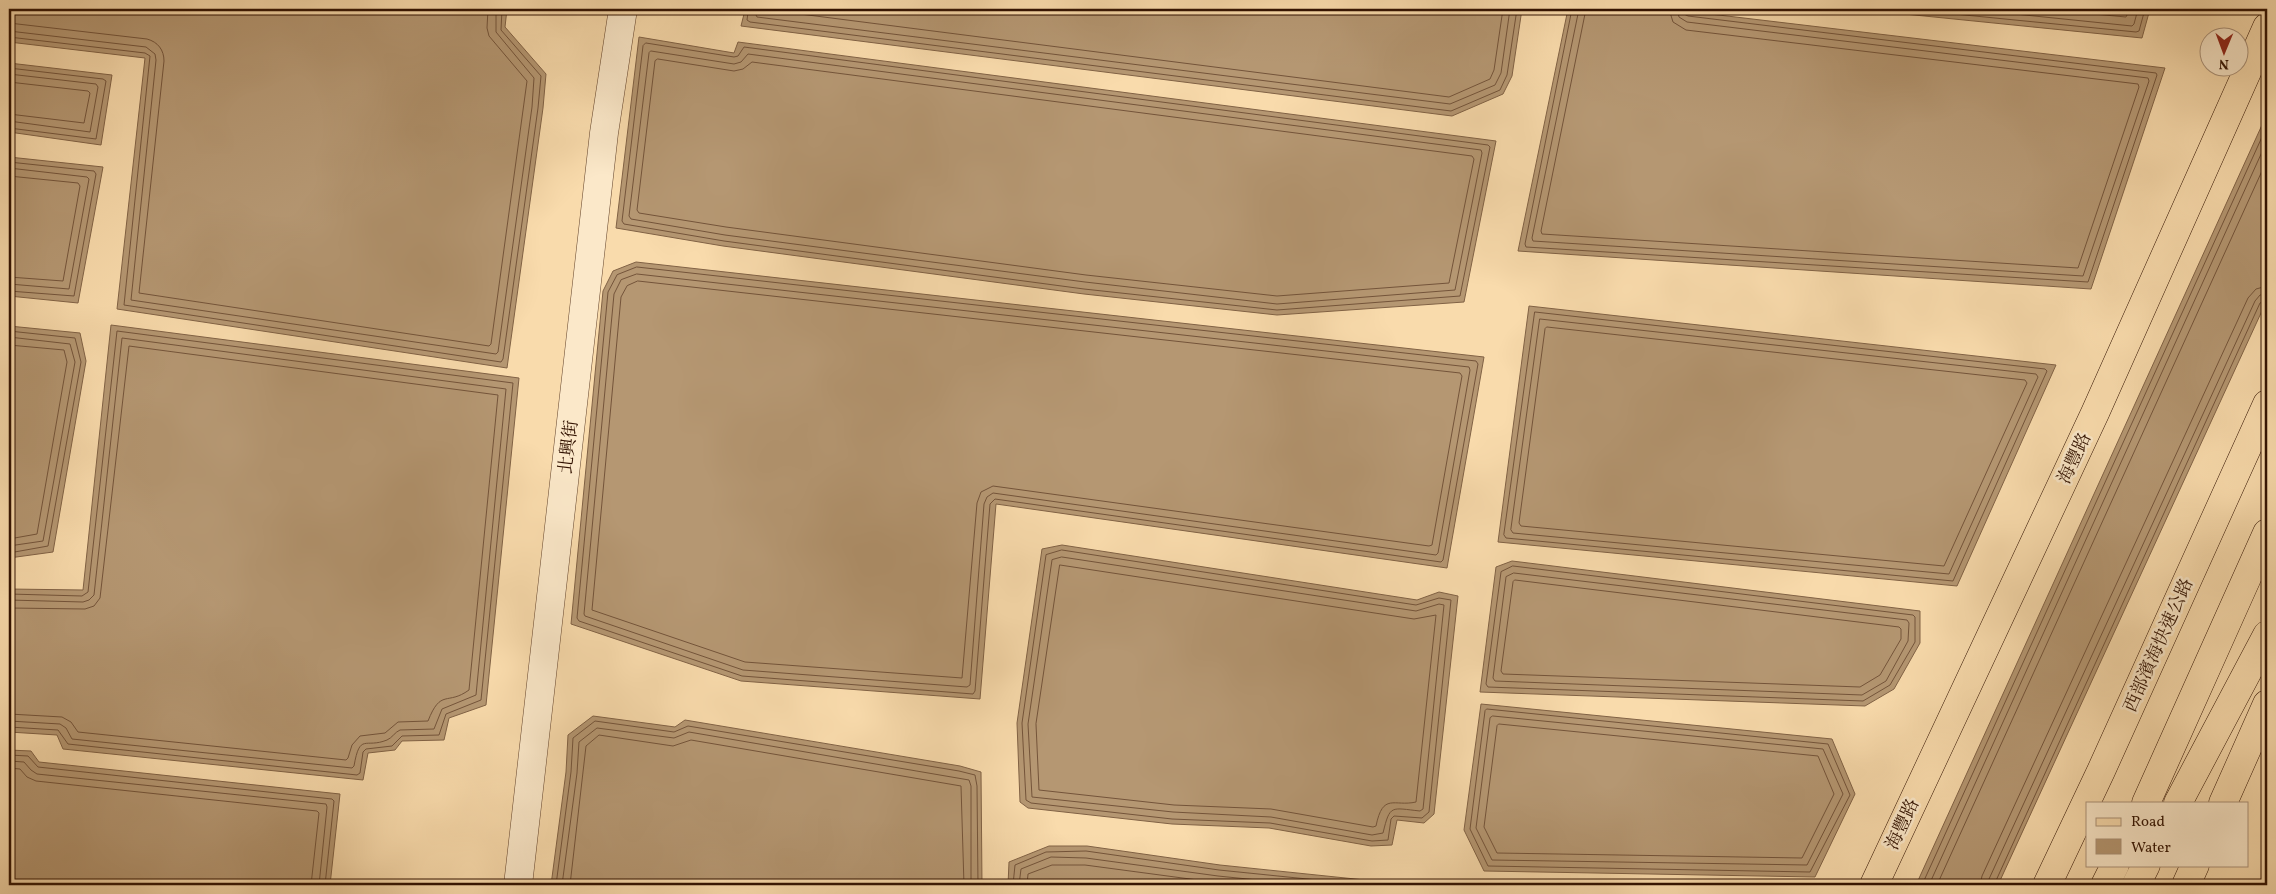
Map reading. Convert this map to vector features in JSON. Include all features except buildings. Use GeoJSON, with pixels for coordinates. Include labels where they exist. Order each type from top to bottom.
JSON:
{"type":"FeatureCollection","features":[{"type":"Feature","properties":{"kind":"main road","name":"海豐路"},"geometry":{"type":"LineString","coordinates":[[1874,885],[2095,413],[2267,27]]}},
{"type":"Feature","properties":{"kind":"main road","name":"西部濱海快速公路"},"geometry":{"type":"LineString","coordinates":[[2086,802],[2267,404]]}},
{"type":"Feature","properties":{"kind":"main road"},"geometry":{"type":"LineString","coordinates":[[2146,802],[2267,533]]}},
{"type":"Feature","properties":{"kind":"main road"},"geometry":{"type":"LineString","coordinates":[[2179,802],[2267,635]]}},
{"type":"Feature","properties":{"kind":"main road"},"geometry":{"type":"LineString","coordinates":[[2223,802],[2267,704]]}},
{"type":"Feature","properties":{"kind":"main road","name":"西部濱海快速公路"},"geometry":{"type":"LineString","coordinates":[[2047,885],[2086,803]]}},
{"type":"Feature","properties":{"kind":"main road"},"geometry":{"type":"LineString","coordinates":[[2106,885],[2115,866]]}},
{"type":"Feature","properties":{"kind":"main road"},"geometry":{"type":"LineString","coordinates":[[2136,885],[2146,866]]}},
{"type":"Feature","properties":{"kind":"main road"},"geometry":{"type":"LineString","coordinates":[[2186,885],[2195,866]]}},
{"type":"Feature","properties":{"kind":"street","name":"北興街"},"geometry":{"type":"LineString","coordinates":[[518,885],[604,133],[623,9]]}},
{"type":"Feature","properties":{"kind":"water"},"geometry":{"type":"Polygon","coordinates":[[[9,9],[507,9],[505,27],[546,74],[507,368],[117,309],[145,58],[9,42],[9,9]]]}},
{"type":"Feature","properties":{"kind":"water"},"geometry":{"type":"Polygon","coordinates":[[[735,9],[1522,9],[1512,76],[1503,94],[1452,116],[741,26],[744,14],[735,9]]]}},
{"type":"Feature","properties":{"kind":"water"},"geometry":{"type":"Polygon","coordinates":[[[1568,9],[1668,9],[2165,68],[2091,289],[1518,251],[1568,9]]]}},
{"type":"Feature","properties":{"kind":"water"},"geometry":{"type":"Polygon","coordinates":[[[1855,9],[2150,9],[2142,38],[1855,9]]]}},
{"type":"Feature","properties":{"kind":"water"},"geometry":{"type":"Polygon","coordinates":[[[639,37],[734,53],[738,42],[1496,141],[1464,302],[1277,315],[1084,294],[723,246],[616,228],[639,37]]]}},
{"type":"Feature","properties":{"kind":"water"},"geometry":{"type":"Polygon","coordinates":[[[9,63],[112,75],[101,145],[9,132],[9,63]]]}},
{"type":"Feature","properties":{"kind":"water"},"geometry":{"type":"Polygon","coordinates":[[[2267,114],[2267,300],[1998,885],[1916,885],[2267,114]]]}},
{"type":"Feature","properties":{"kind":"water"},"geometry":{"type":"Polygon","coordinates":[[[9,157],[103,167],[78,303],[9,296],[9,157]]]}},
{"type":"Feature","properties":{"kind":"water"},"geometry":{"type":"Polygon","coordinates":[[[636,262],[1484,357],[1447,568],[996,504],[980,699],[741,681],[571,624],[603,291],[613,271],[636,262]]]}},
{"type":"Feature","properties":{"kind":"water"},"geometry":{"type":"Polygon","coordinates":[[[1529,306],[2056,365],[1957,586],[1498,542],[1529,306]]]}},
{"type":"Feature","properties":{"kind":"water"},"geometry":{"type":"Polygon","coordinates":[[[111,325],[519,378],[486,705],[449,718],[444,740],[402,741],[395,750],[368,753],[363,780],[63,749],[57,735],[9,732],[9,589],[83,590],[111,325]]]}},
{"type":"Feature","properties":{"kind":"water"},"geometry":{"type":"Polygon","coordinates":[[[9,326],[80,333],[86,361],[53,552],[9,558],[9,326]]]}},
{"type":"Feature","properties":{"kind":"water"},"geometry":{"type":"Polygon","coordinates":[[[1062,545],[1417,600],[1439,592],[1458,596],[1434,814],[1424,823],[1397,820],[1392,845],[1371,846],[1269,828],[1172,824],[1028,808],[1020,802],[1017,723],[1042,549],[1062,545]]]}},
{"type":"Feature","properties":{"kind":"water"},"geometry":{"type":"Polygon","coordinates":[[[1512,561],[1920,611],[1920,643],[1894,689],[1865,706],[1480,692],[1496,567],[1512,561]]]}},
{"type":"Feature","properties":{"kind":"water"},"geometry":{"type":"Polygon","coordinates":[[[1481,704],[1832,739],[1855,794],[1815,877],[1484,871],[1464,830],[1481,704]]]}},
{"type":"Feature","properties":{"kind":"water"},"geometry":{"type":"Polygon","coordinates":[[[593,716],[675,727],[685,720],[960,766],[981,772],[982,885],[551,885],[566,772],[568,735],[593,716]]]}},
{"type":"Feature","properties":{"kind":"water"},"geometry":{"type":"Polygon","coordinates":[[[9,750],[31,751],[39,762],[340,794],[330,885],[9,885],[9,750]]]}},
{"type":"Feature","properties":{"kind":"water"},"geometry":{"type":"Polygon","coordinates":[[[1049,846],[1087,846],[1220,865],[1413,885],[1008,885],[1009,862],[1049,846]]]}}]}
